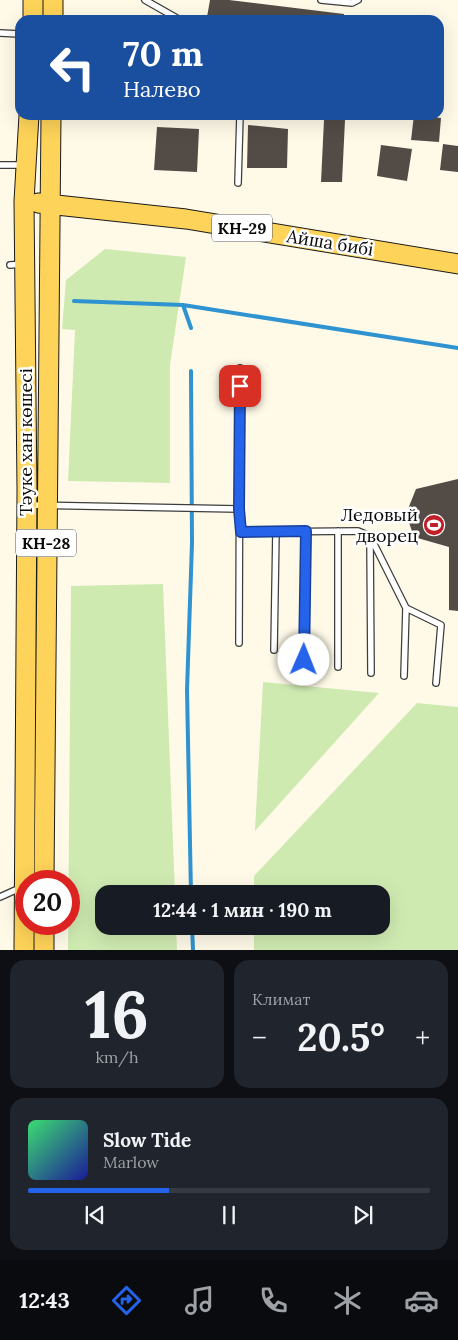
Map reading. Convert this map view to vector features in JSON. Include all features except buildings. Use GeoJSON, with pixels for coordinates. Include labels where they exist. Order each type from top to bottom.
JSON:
{"type":"FeatureCollection","features":[{"type":"Feature","properties":{"kind":"main road"},"geometry":{"type":"LineString","coordinates":[[33,0],[33,15]]}},
{"type":"Feature","properties":{"kind":"main road"},"geometry":{"type":"LineString","coordinates":[[53,0],[53,15]]}},
{"type":"Feature","properties":{"kind":"main road","name":"Тәуке хан көшесі"},"geometry":{"type":"LineString","coordinates":[[24,870],[27,505],[17,264],[27,165],[29,120]]}},
{"type":"Feature","properties":{"kind":"main road","name":"Тәуке хан көшесі"},"geometry":{"type":"LineString","coordinates":[[44,870],[51,120]]}},
{"type":"Feature","properties":{"kind":"main road","name":"Айша бибі"},"geometry":{"type":"LineString","coordinates":[[24,201],[186,219],[458,264]]}},
{"type":"Feature","properties":{"kind":"main road","name":"Тәуке хан көшесі"},"geometry":{"type":"LineString","coordinates":[[24,935],[24,950]]}},
{"type":"Feature","properties":{"kind":"main road"},"geometry":{"type":"LineString","coordinates":[[44,935],[44,950]]}},
{"type":"Feature","properties":{"kind":"lane"},"geometry":{"type":"LineString","coordinates":[[145,0],[171,15]]}},
{"type":"Feature","properties":{"kind":"lane"},"geometry":{"type":"LineString","coordinates":[[321,0],[352,3],[358,0]]}},
{"type":"Feature","properties":{"kind":"lane"},"geometry":{"type":"LineString","coordinates":[[0,33],[15,34]]}},
{"type":"Feature","properties":{"kind":"lane"},"geometry":{"type":"LineString","coordinates":[[238,183],[240,120]]}},
{"type":"Feature","properties":{"kind":"lane"},"geometry":{"type":"LineString","coordinates":[[0,165],[27,165]]}},
{"type":"Feature","properties":{"kind":"lane"},"geometry":{"type":"LineString","coordinates":[[239,643],[241,532],[239,509],[240,368]]}},
{"type":"Feature","properties":{"kind":"lane"},"geometry":{"type":"LineString","coordinates":[[27,505],[210,510],[239,509]]}},
{"type":"Feature","properties":{"kind":"lane"},"geometry":{"type":"LineString","coordinates":[[274,650],[276,531]]}},
{"type":"Feature","properties":{"kind":"lane"},"geometry":{"type":"LineString","coordinates":[[304,660],[306,531]]}},
{"type":"Feature","properties":{"kind":"lane"},"geometry":{"type":"LineString","coordinates":[[338,531],[338,667]]}},
{"type":"Feature","properties":{"kind":"lane"},"geometry":{"type":"LineString","coordinates":[[241,532],[358,531],[370,536],[406,608],[404,676]]}},
{"type":"Feature","properties":{"kind":"lane"},"geometry":{"type":"LineString","coordinates":[[370,536],[371,673]]}},
{"type":"Feature","properties":{"kind":"lane"},"geometry":{"type":"LineString","coordinates":[[406,608],[441,625],[436,683]]}},
{"type":"Feature","properties":{"kind":"lane"},"geometry":{"type":"LineString","coordinates":[[0,897],[15,890]]}},
{"type":"Feature","properties":{"kind":"green space"},"geometry":{"type":"Polygon","coordinates":[[[105,249],[186,257],[170,365],[170,483],[68,481],[75,330],[62,329],[66,280],[105,249]]]}},
{"type":"Feature","properties":{"kind":"green space"},"geometry":{"type":"Polygon","coordinates":[[[163,584],[175,885],[95,885],[95,935],[176,935],[177,950],[68,950],[68,935],[80,935],[80,870],[69,870],[71,586],[163,584]]]}},
{"type":"Feature","properties":{"kind":"green space"},"geometry":{"type":"Polygon","coordinates":[[[263,682],[379,693],[255,831],[255,830],[263,682]]]}},
{"type":"Feature","properties":{"kind":"green space"},"geometry":{"type":"Polygon","coordinates":[[[417,703],[458,707],[458,950],[254,950],[254,935],[390,935],[390,885],[254,885],[254,876],[417,703]]]}},
{"type":"Feature","properties":{"kind":"waterway"},"geometry":{"type":"LineString","coordinates":[[74,301],[183,305],[191,328]]}},
{"type":"Feature","properties":{"kind":"waterway"},"geometry":{"type":"LineString","coordinates":[[183,305],[458,348]]}},
{"type":"Feature","properties":{"kind":"waterway"},"geometry":{"type":"LineString","coordinates":[[191,371],[192,543],[187,690],[191,885]]}},
{"type":"Feature","properties":{"kind":"waterway"},"geometry":{"type":"LineString","coordinates":[[192,935],[193,950]]}},
{"type":"Feature","properties":{"kind":"place","name":"Ледовый дворец"},"geometry":{"type":"Point","coordinates":[434,525]}},
{"type":"Feature","properties":{"kind":"route"},"geometry":{"type":"LineString","coordinates":[[240,386],[239,509],[241,532],[306,531],[304,660]]}}]}
